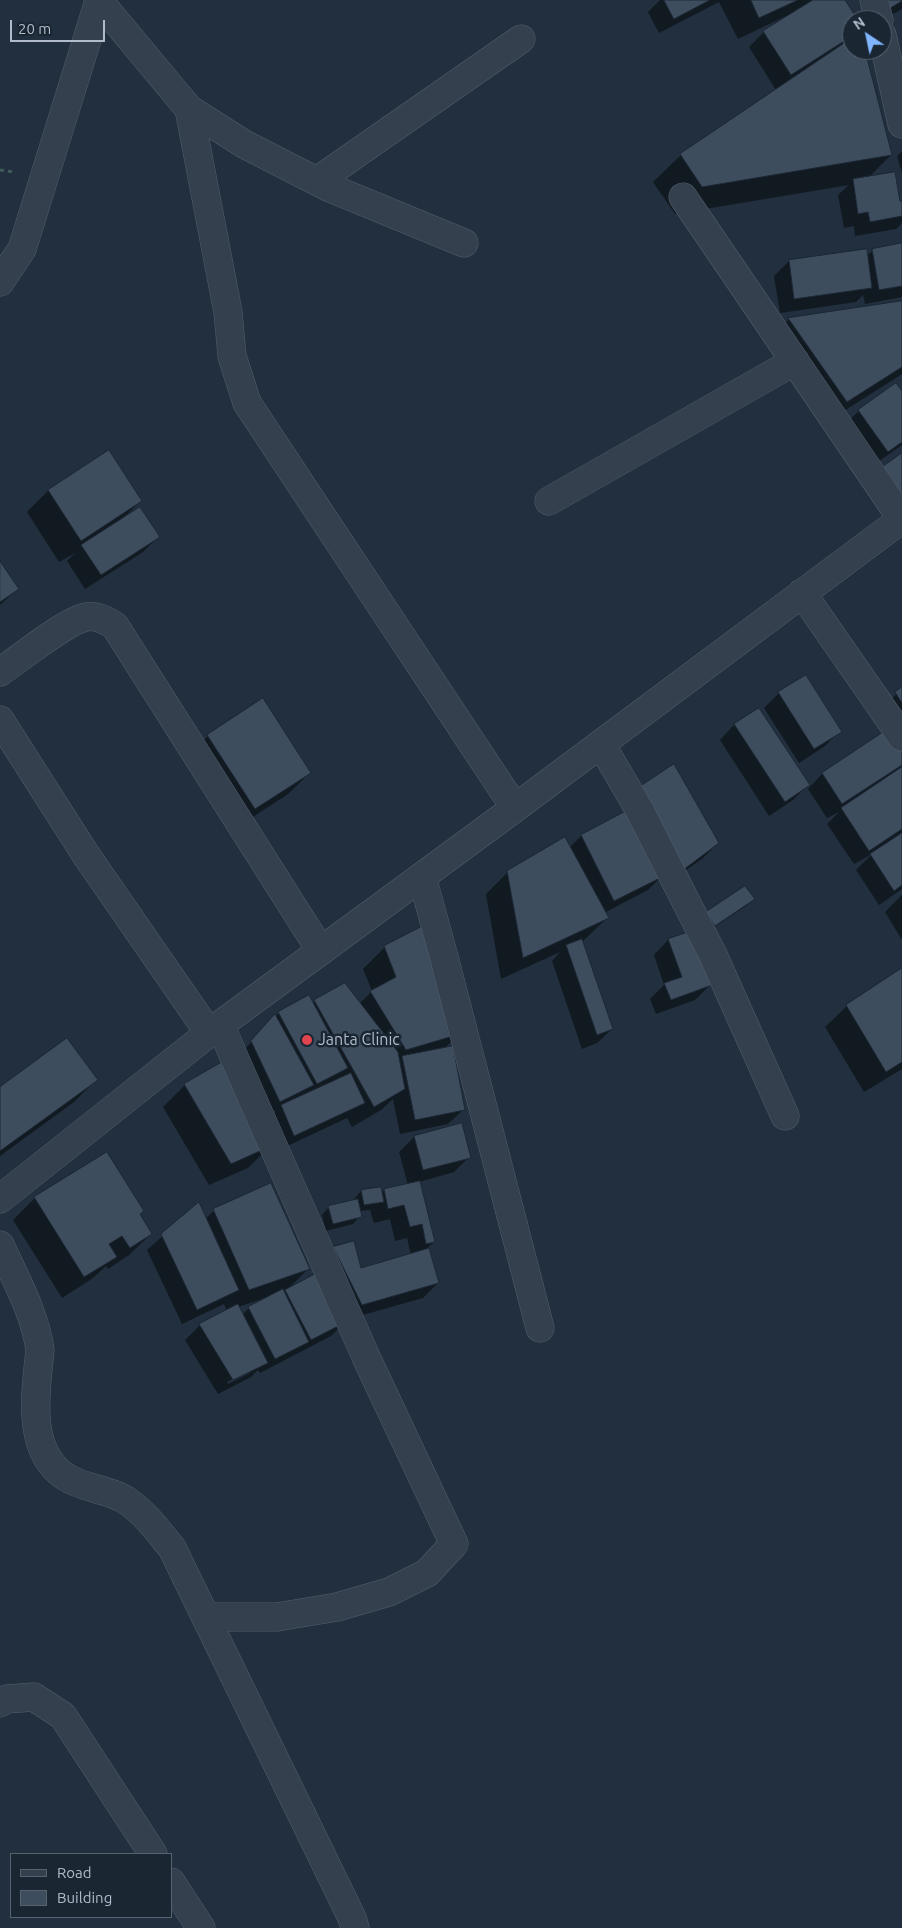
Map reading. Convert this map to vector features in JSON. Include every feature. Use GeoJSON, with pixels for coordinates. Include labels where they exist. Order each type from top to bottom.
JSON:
{"type":"FeatureCollection","features":[{"type":"Feature","properties":{"kind":"street"},"geometry":{"type":"LineString","coordinates":[[98,1],[189,109],[244,144],[316,181],[464,244]]}},
{"type":"Feature","properties":{"kind":"street"},"geometry":{"type":"LineString","coordinates":[[0,282],[22,249],[98,1]]}},
{"type":"Feature","properties":{"kind":"street"},"geometry":{"type":"LineString","coordinates":[[316,181],[521,39]]}},
{"type":"Feature","properties":{"kind":"street"},"geometry":{"type":"LineString","coordinates":[[888,60],[902,123]]}},
{"type":"Feature","properties":{"kind":"street"},"geometry":{"type":"LineString","coordinates":[[189,109],[228,312],[232,356],[247,403],[515,808]]}},
{"type":"Feature","properties":{"kind":"street"},"geometry":{"type":"LineString","coordinates":[[0,1199],[214,1029],[422,877],[902,519],[682,196]]}},
{"type":"Feature","properties":{"kind":"street"},"geometry":{"type":"LineString","coordinates":[[549,501],[795,361]]}},
{"type":"Feature","properties":{"kind":"street"},"geometry":{"type":"LineString","coordinates":[[802,593],[902,737]]}},
{"type":"Feature","properties":{"kind":"street"},"geometry":{"type":"LineString","coordinates":[[0,672],[69,624],[86,617],[103,618],[115,626],[321,951]]}},
{"type":"Feature","properties":{"kind":"street"},"geometry":{"type":"LineString","coordinates":[[0,720],[86,855],[214,1029],[454,1544],[427,1573],[389,1592],[338,1607],[276,1617],[206,1617]]}},
{"type":"Feature","properties":{"kind":"street"},"geometry":{"type":"LineString","coordinates":[[601,744],[640,811],[713,955],[785,1116]]}},
{"type":"Feature","properties":{"kind":"street"},"geometry":{"type":"LineString","coordinates":[[422,877],[540,1328]]}},
{"type":"Feature","properties":{"kind":"street"},"geometry":{"type":"LineString","coordinates":[[0,1245],[34,1322],[38,1338],[40,1350],[35,1421],[41,1443],[52,1464],[66,1477],[126,1500],[150,1521],[172,1548],[344,1900],[355,1928]]}},
{"type":"Feature","properties":{"kind":"street"},"geometry":{"type":"LineString","coordinates":[[0,1703],[7,1699],[34,1697],[63,1716],[152,1853]]}},
{"type":"Feature","properties":{"kind":"street"},"geometry":{"type":"LineString","coordinates":[[172,1884],[201,1928]]}},
{"type":"Feature","properties":{"kind":"building"},"geometry":{"type":"Polygon","coordinates":[[[664,0],[710,0],[674,19],[664,0]]]}},
{"type":"Feature","properties":{"kind":"building"},"geometry":{"type":"Polygon","coordinates":[[[751,0],[798,0],[759,18],[751,0]]]}},
{"type":"Feature","properties":{"kind":"building"},"geometry":{"type":"Polygon","coordinates":[[[813,0],[845,0],[852,10],[842,10],[842,42],[791,75],[763,31],[813,0]]]}},
{"type":"Feature","properties":{"kind":"building"},"geometry":{"type":"Polygon","coordinates":[[[881,0],[902,0],[887,10],[884,10],[881,0]]]}},
{"type":"Feature","properties":{"kind":"building"},"geometry":{"type":"Polygon","coordinates":[[[842,45],[842,60],[868,60],[892,155],[702,187],[680,154],[842,45]]]}},
{"type":"Feature","properties":{"kind":"building"},"geometry":{"type":"Polygon","coordinates":[[[895,172],[900,201],[902,201],[902,216],[870,222],[868,212],[858,214],[853,179],[895,172]]]}},
{"type":"Feature","properties":{"kind":"building"},"geometry":{"type":"Polygon","coordinates":[[[902,243],[902,286],[879,290],[872,249],[902,243]]]}},
{"type":"Feature","properties":{"kind":"building"},"geometry":{"type":"Polygon","coordinates":[[[867,249],[872,288],[794,299],[789,260],[867,249]]]}},
{"type":"Feature","properties":{"kind":"building"},"geometry":{"type":"Polygon","coordinates":[[[902,301],[902,367],[847,402],[788,318],[902,301]]]}},
{"type":"Feature","properties":{"kind":"building"},"geometry":{"type":"Polygon","coordinates":[[[896,383],[902,391],[902,442],[888,452],[858,410],[896,383]]]}},
{"type":"Feature","properties":{"kind":"building"},"geometry":{"type":"Polygon","coordinates":[[[109,450],[142,501],[81,541],[48,490],[109,450]]]}},
{"type":"Feature","properties":{"kind":"building"},"geometry":{"type":"Polygon","coordinates":[[[902,453],[902,492],[899,494],[881,468],[902,453]]]}},
{"type":"Feature","properties":{"kind":"building"},"geometry":{"type":"Polygon","coordinates":[[[140,507],[160,537],[101,575],[81,545],[140,507]]]}},
{"type":"Feature","properties":{"kind":"building"},"geometry":{"type":"Polygon","coordinates":[[[0,561],[19,589],[0,602],[0,561]]]}},
{"type":"Feature","properties":{"kind":"building"},"geometry":{"type":"Polygon","coordinates":[[[806,675],[842,732],[814,749],[778,692],[806,675]]]}},
{"type":"Feature","properties":{"kind":"building"},"geometry":{"type":"Polygon","coordinates":[[[902,687],[902,703],[895,692],[902,687]]]}},
{"type":"Feature","properties":{"kind":"building"},"geometry":{"type":"Polygon","coordinates":[[[263,698],[311,773],[255,809],[207,735],[263,698]]]}},
{"type":"Feature","properties":{"kind":"building"},"geometry":{"type":"Polygon","coordinates":[[[759,708],[810,785],[785,802],[734,724],[759,708]]]}},
{"type":"Feature","properties":{"kind":"building"},"geometry":{"type":"Polygon","coordinates":[[[888,729],[902,750],[902,765],[842,804],[822,773],[888,729]]]}},
{"type":"Feature","properties":{"kind":"building"},"geometry":{"type":"Polygon","coordinates":[[[674,764],[719,843],[683,870],[638,788],[674,764]]]}},
{"type":"Feature","properties":{"kind":"building"},"geometry":{"type":"Polygon","coordinates":[[[902,767],[902,829],[869,851],[841,808],[902,767]]]}},
{"type":"Feature","properties":{"kind":"building"},"geometry":{"type":"Polygon","coordinates":[[[630,809],[664,876],[614,901],[581,835],[630,809]]]}},
{"type":"Feature","properties":{"kind":"building"},"geometry":{"type":"Polygon","coordinates":[[[902,833],[902,885],[894,891],[870,854],[902,833]]]}},
{"type":"Feature","properties":{"kind":"building"},"geometry":{"type":"Polygon","coordinates":[[[565,837],[609,918],[523,958],[507,871],[565,837]]]}},
{"type":"Feature","properties":{"kind":"building"},"geometry":{"type":"Polygon","coordinates":[[[745,886],[755,899],[715,926],[706,912],[745,886]]]}},
{"type":"Feature","properties":{"kind":"building"},"geometry":{"type":"Polygon","coordinates":[[[423,926],[460,1034],[406,1050],[370,991],[396,977],[384,946],[423,926]]]}},
{"type":"Feature","properties":{"kind":"building"},"geometry":{"type":"Polygon","coordinates":[[[692,931],[712,985],[671,1000],[664,983],[682,977],[668,939],[692,931]]]}},
{"type":"Feature","properties":{"kind":"building"},"geometry":{"type":"Polygon","coordinates":[[[582,939],[613,1029],[597,1035],[566,945],[582,939]]]}},
{"type":"Feature","properties":{"kind":"building"},"geometry":{"type":"Polygon","coordinates":[[[902,968],[902,1062],[886,1072],[846,1005],[902,968]]]}},
{"type":"Feature","properties":{"kind":"building"},"geometry":{"type":"Polygon","coordinates":[[[345,983],[398,1052],[405,1089],[374,1107],[314,1000],[345,983]]]}},
{"type":"Feature","properties":{"kind":"building"},"geometry":{"type":"Polygon","coordinates":[[[309,995],[348,1068],[317,1084],[278,1012],[309,995]]]}},
{"type":"Feature","properties":{"kind":"building"},"geometry":{"type":"Polygon","coordinates":[[[275,1014],[314,1085],[280,1102],[251,1041],[275,1014]]]}},
{"type":"Feature","properties":{"kind":"building"},"geometry":{"type":"Polygon","coordinates":[[[67,1038],[98,1080],[0,1151],[0,1087],[67,1038]]]}},
{"type":"Feature","properties":{"kind":"building"},"geometry":{"type":"Polygon","coordinates":[[[453,1046],[465,1110],[415,1120],[402,1056],[453,1046]]]}},
{"type":"Feature","properties":{"kind":"building"},"geometry":{"type":"Polygon","coordinates":[[[229,1058],[271,1146],[231,1164],[184,1084],[229,1058]]]}},
{"type":"Feature","properties":{"kind":"building"},"geometry":{"type":"Polygon","coordinates":[[[351,1073],[365,1103],[294,1136],[281,1105],[351,1073]]]}},
{"type":"Feature","properties":{"kind":"building"},"geometry":{"type":"Polygon","coordinates":[[[462,1123],[471,1158],[423,1170],[414,1136],[462,1123]]]}},
{"type":"Feature","properties":{"kind":"building"},"geometry":{"type":"Polygon","coordinates":[[[107,1152],[144,1211],[140,1214],[152,1234],[130,1248],[122,1236],[109,1244],[117,1257],[84,1277],[34,1197],[107,1152]]]}},
{"type":"Feature","properties":{"kind":"building"},"geometry":{"type":"Polygon","coordinates":[[[420,1181],[435,1242],[426,1244],[422,1224],[410,1227],[404,1205],[388,1209],[384,1189],[420,1181]]]}},
{"type":"Feature","properties":{"kind":"building"},"geometry":{"type":"Polygon","coordinates":[[[271,1183],[310,1269],[249,1290],[213,1209],[271,1183]]]}},
{"type":"Feature","properties":{"kind":"building"},"geometry":{"type":"Polygon","coordinates":[[[381,1187],[384,1202],[364,1205],[361,1190],[381,1187]]]}},
{"type":"Feature","properties":{"kind":"building"},"geometry":{"type":"Polygon","coordinates":[[[358,1199],[362,1217],[333,1224],[328,1206],[358,1199]]]}},
{"type":"Feature","properties":{"kind":"building"},"geometry":{"type":"Polygon","coordinates":[[[199,1202],[239,1290],[197,1310],[161,1234],[199,1202]]]}},
{"type":"Feature","properties":{"kind":"building"},"geometry":{"type":"Polygon","coordinates":[[[354,1241],[361,1268],[429,1248],[439,1283],[362,1305],[333,1247],[354,1241]]]}},
{"type":"Feature","properties":{"kind":"building"},"geometry":{"type":"Polygon","coordinates":[[[321,1271],[348,1321],[311,1340],[285,1290],[321,1271]]]}},
{"type":"Feature","properties":{"kind":"building"},"geometry":{"type":"Polygon","coordinates":[[[283,1289],[309,1342],[275,1359],[248,1307],[283,1289]]]}},
{"type":"Feature","properties":{"kind":"building"},"geometry":{"type":"Polygon","coordinates":[[[238,1304],[268,1363],[233,1380],[199,1324],[238,1304]]]}},
{"type":"Feature","properties":{"kind":"place","name":"Janta Clinic"},"geometry":{"type":"Point","coordinates":[307,1040]}}]}
